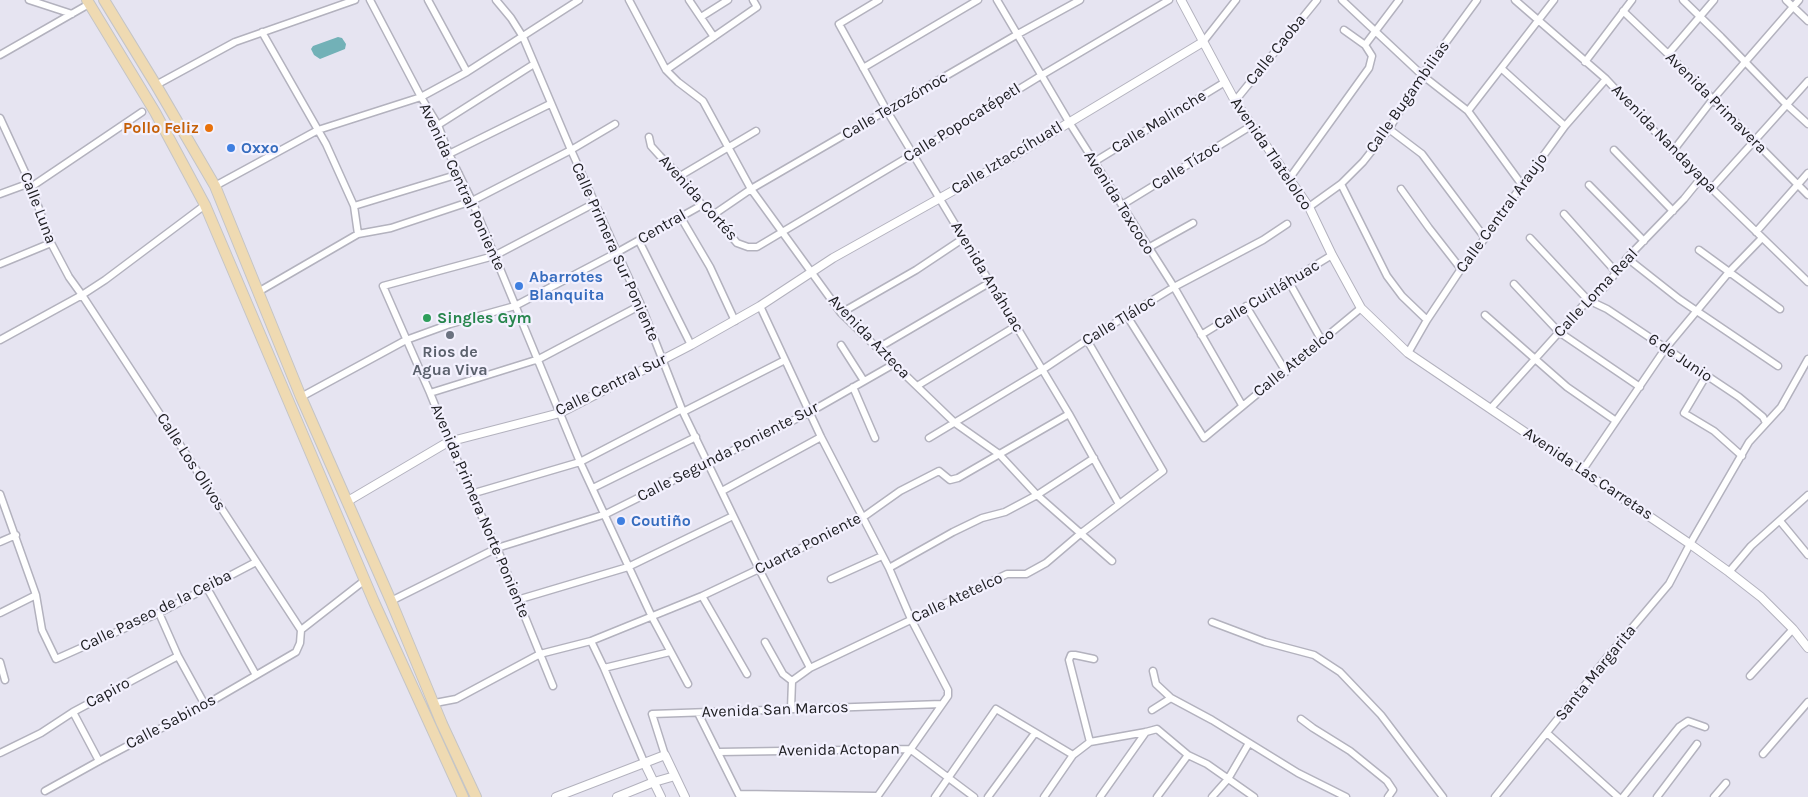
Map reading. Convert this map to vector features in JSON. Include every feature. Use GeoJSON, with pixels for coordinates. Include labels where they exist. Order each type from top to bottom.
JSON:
{"type":"FeatureCollection","features":[{"type":"Feature","properties":{"kind":"main road"},"geometry":{"type":"LineString","coordinates":[[104,0],[214,186],[302,397],[435,703],[442,724],[476,797]]}},
{"type":"Feature","properties":{"kind":"main road"},"geometry":{"type":"LineString","coordinates":[[88,2],[156,112],[205,205],[365,580],[433,732],[459,797]]}},
{"type":"Feature","properties":{"kind":"main road"},"geometry":{"type":"LineString","coordinates":[[433,732],[450,765],[463,797]]}},
{"type":"Feature","properties":{"kind":"street"},"geometry":{"type":"LineString","coordinates":[[29,0],[72,14]]}},
{"type":"Feature","properties":{"kind":"street"},"geometry":{"type":"LineString","coordinates":[[156,85],[236,42],[355,0]]}},
{"type":"Feature","properties":{"kind":"street","name":"Avenida Central Poniente"},"geometry":{"type":"LineString","coordinates":[[370,0],[421,97],[438,125],[539,359],[580,462],[606,514],[628,567],[652,617],[688,684]]}},
{"type":"Feature","properties":{"kind":"street"},"geometry":{"type":"LineString","coordinates":[[428,0],[466,72]]}},
{"type":"Feature","properties":{"kind":"street","name":"Calle Primera Sur Poniente"},"geometry":{"type":"LineString","coordinates":[[496,0],[512,18],[523,37],[550,104],[640,305],[682,410],[759,569],[810,668]]}},
{"type":"Feature","properties":{"kind":"street"},"geometry":{"type":"LineString","coordinates":[[214,186],[318,130],[421,97],[466,72],[579,0]]}},
{"type":"Feature","properties":{"kind":"street"},"geometry":{"type":"LineString","coordinates":[[629,0],[666,70],[757,6],[753,0]]}},
{"type":"Feature","properties":{"kind":"street"},"geometry":{"type":"LineString","coordinates":[[690,0],[714,37]]}},
{"type":"Feature","properties":{"kind":"street"},"geometry":{"type":"LineString","coordinates":[[700,17],[728,0]]}},
{"type":"Feature","properties":{"kind":"street","name":"Avenida Anáhuac"},"geometry":{"type":"LineString","coordinates":[[879,0],[839,24],[887,111],[1069,414],[1119,504]]}},
{"type":"Feature","properties":{"kind":"street"},"geometry":{"type":"LineString","coordinates":[[863,68],[978,0]]}},
{"type":"Feature","properties":{"kind":"street","name":"Avenida Texcoco"},"geometry":{"type":"LineString","coordinates":[[997,0],[1068,122],[1174,287],[1242,405]]}},
{"type":"Feature","properties":{"kind":"street","name":"Calle Tezozómoc"},"geometry":{"type":"LineString","coordinates":[[713,215],[751,189],[1080,0]]}},
{"type":"Feature","properties":{"kind":"street","name":"Calle Popocatépetl"},"geometry":{"type":"LineString","coordinates":[[757,247],[1169,0]]}},
{"type":"Feature","properties":{"kind":"street","name":"Avenida Tlatelolco"},"geometry":{"type":"LineString","coordinates":[[1181,0],[1234,101],[1309,207],[1332,255],[1361,308]]}},
{"type":"Feature","properties":{"kind":"street"},"geometry":{"type":"LineString","coordinates":[[1202,42],[1236,0]]}},
{"type":"Feature","properties":{"kind":"street","name":"Calle Caoba"},"geometry":{"type":"LineString","coordinates":[[1234,101],[1318,0]]}},
{"type":"Feature","properties":{"kind":"street"},"geometry":{"type":"LineString","coordinates":[[1342,0],[1422,75],[1468,111],[1522,185]]}},
{"type":"Feature","properties":{"kind":"street"},"geometry":{"type":"LineString","coordinates":[[1365,45],[1399,0]]}},
{"type":"Feature","properties":{"kind":"street","name":"Calle Bugambilias"},"geometry":{"type":"LineString","coordinates":[[1309,207],[1342,184],[1363,162],[1389,129],[1422,75],[1478,0]]}},
{"type":"Feature","properties":{"kind":"street","name":"Avenida Nandayapa"},"geometry":{"type":"LineString","coordinates":[[1515,0],[1606,80],[1673,151],[1805,279]]}},
{"type":"Feature","properties":{"kind":"street"},"geometry":{"type":"LineString","coordinates":[[1468,111],[1554,0]]}},
{"type":"Feature","properties":{"kind":"street"},"geometry":{"type":"LineString","coordinates":[[1585,62],[1632,0]]}},
{"type":"Feature","properties":{"kind":"street"},"geometry":{"type":"LineString","coordinates":[[1683,0],[1808,124]]}},
{"type":"Feature","properties":{"kind":"street"},"geometry":{"type":"LineString","coordinates":[[1668,54],[1714,0]]}},
{"type":"Feature","properties":{"kind":"street"},"geometry":{"type":"LineString","coordinates":[[1786,0],[1808,21]]}},
{"type":"Feature","properties":{"kind":"street"},"geometry":{"type":"LineString","coordinates":[[1673,151],[1713,99],[1798,0]]}},
{"type":"Feature","properties":{"kind":"street"},"geometry":{"type":"LineString","coordinates":[[0,55],[72,14],[88,2]]}},
{"type":"Feature","properties":{"kind":"street","name":"Avenida Primavera"},"geometry":{"type":"LineString","coordinates":[[1623,12],[1668,54],[1808,195]]}},
{"type":"Feature","properties":{"kind":"street"},"geometry":{"type":"LineString","coordinates":[[1289,179],[1369,68],[1372,56],[1365,45],[1344,30]]}},
{"type":"Feature","properties":{"kind":"street"},"geometry":{"type":"LineString","coordinates":[[262,32],[318,130],[354,206],[358,234]]}},
{"type":"Feature","properties":{"kind":"street","name":"Calle Iztaccíhuatl"},"geometry":{"type":"LineString","coordinates":[[810,273],[992,169],[1202,42]]}},
{"type":"Feature","properties":{"kind":"street"},"geometry":{"type":"LineString","coordinates":[[438,125],[534,64]]}},
{"type":"Feature","properties":{"kind":"street"},"geometry":{"type":"LineString","coordinates":[[1502,69],[1565,126]]}},
{"type":"Feature","properties":{"kind":"street","name":"Avenida Azteca"},"geometry":{"type":"LineString","coordinates":[[666,70],[678,82],[703,100],[751,189],[810,273],[841,313],[955,423],[998,454],[1037,495],[1112,561]]}},
{"type":"Feature","properties":{"kind":"street","name":"Calle Central Araujo"},"geometry":{"type":"LineString","coordinates":[[1408,353],[1427,320],[1461,269],[1565,126],[1606,80]]}},
{"type":"Feature","properties":{"kind":"street"},"geometry":{"type":"LineString","coordinates":[[1712,188],[1808,81]]}},
{"type":"Feature","properties":{"kind":"street","name":"Calle Malinche"},"geometry":{"type":"LineString","coordinates":[[1094,162],[1225,82]]}},
{"type":"Feature","properties":{"kind":"street"},"geometry":{"type":"LineString","coordinates":[[449,154],[550,104]]}},
{"type":"Feature","properties":{"kind":"street"},"geometry":{"type":"LineString","coordinates":[[0,194],[30,185],[142,112]]}},
{"type":"Feature","properties":{"kind":"street","name":"Calle Luna"},"geometry":{"type":"LineString","coordinates":[[0,118],[30,185],[51,243],[69,277],[82,295]]}},
{"type":"Feature","properties":{"kind":"street"},"geometry":{"type":"LineString","coordinates":[[258,292],[358,234],[391,228],[472,201],[571,150],[615,124]]}},
{"type":"Feature","properties":{"kind":"street","name":"Calle Tízoc"},"geometry":{"type":"LineString","coordinates":[[1122,205],[1250,126]]}},
{"type":"Feature","properties":{"kind":"street"},"geometry":{"type":"LineString","coordinates":[[1389,129],[1422,154],[1485,238]]}},
{"type":"Feature","properties":{"kind":"street"},"geometry":{"type":"LineString","coordinates":[[680,176],[756,132]]}},
{"type":"Feature","properties":{"kind":"street","name":"Avenida Cortés"},"geometry":{"type":"LineString","coordinates":[[649,137],[651,146],[680,176],[702,205],[737,243],[748,247],[757,247]]}},
{"type":"Feature","properties":{"kind":"street"},"geometry":{"type":"LineString","coordinates":[[1614,150],[1673,211]]}},
{"type":"Feature","properties":{"kind":"street"},"geometry":{"type":"LineString","coordinates":[[1756,232],[1808,173]]}},
{"type":"Feature","properties":{"kind":"street"},"geometry":{"type":"LineString","coordinates":[[354,206],[459,174]]}},
{"type":"Feature","properties":{"kind":"street","name":"Calle Loma Real"},"geometry":{"type":"LineString","coordinates":[[1491,408],[1588,300],[1605,287],[1628,258],[1673,211],[1701,178]]}},
{"type":"Feature","properties":{"kind":"street"},"geometry":{"type":"LineString","coordinates":[[1342,184],[1387,276],[1402,296],[1427,320]]}},
{"type":"Feature","properties":{"kind":"street"},"geometry":{"type":"LineString","coordinates":[[1589,185],[1644,241]]}},
{"type":"Feature","properties":{"kind":"street"},"geometry":{"type":"LineString","coordinates":[[1401,189],[1423,221],[1461,269]]}},
{"type":"Feature","properties":{"kind":"street"},"geometry":{"type":"LineString","coordinates":[[494,256],[595,203]]}},
{"type":"Feature","properties":{"kind":"street"},"geometry":{"type":"LineString","coordinates":[[0,340],[82,295],[105,280],[205,205]]}},
{"type":"Feature","properties":{"kind":"street","name":"Central"},"geometry":{"type":"LineString","coordinates":[[302,397],[406,340],[516,306],[639,241],[702,205]]}},
{"type":"Feature","properties":{"kind":"street"},"geometry":{"type":"LineString","coordinates":[[1564,214],[1616,272]]}},
{"type":"Feature","properties":{"kind":"street"},"geometry":{"type":"LineString","coordinates":[[680,216],[710,267],[735,321]]}},
{"type":"Feature","properties":{"kind":"street"},"geometry":{"type":"LineString","coordinates":[[1148,248],[1193,223]]}},
{"type":"Feature","properties":{"kind":"street","name":"Calle Tláloc"},"geometry":{"type":"LineString","coordinates":[[929,438],[1174,287],[1263,240],[1287,224]]}},
{"type":"Feature","properties":{"kind":"street"},"geometry":{"type":"LineString","coordinates":[[841,313],[916,270],[964,238]]}},
{"type":"Feature","properties":{"kind":"street"},"geometry":{"type":"LineString","coordinates":[[1530,238],[1588,300]]}},
{"type":"Feature","properties":{"kind":"street"},"geometry":{"type":"LineString","coordinates":[[1582,471],[1665,349],[1728,272],[1762,238]]}},
{"type":"Feature","properties":{"kind":"street"},"geometry":{"type":"LineString","coordinates":[[639,241],[691,345]]}},
{"type":"Feature","properties":{"kind":"street"},"geometry":{"type":"LineString","coordinates":[[0,264],[51,243]]}},
{"type":"Feature","properties":{"kind":"street"},"geometry":{"type":"LineString","coordinates":[[1699,250],[1780,309]]}},
{"type":"Feature","properties":{"kind":"street","name":"Calle Cuitláhuac"},"geometry":{"type":"LineString","coordinates":[[1202,334],[1332,255]]}},
{"type":"Feature","properties":{"kind":"street","name":"Avenida Primera Norte Poniente"},"geometry":{"type":"LineString","coordinates":[[494,256],[383,286],[430,393],[448,442],[497,548],[553,686]]}},
{"type":"Feature","properties":{"kind":"street"},"geometry":{"type":"LineString","coordinates":[[1628,258],[1666,290],[1778,366]]}},
{"type":"Feature","properties":{"kind":"street"},"geometry":{"type":"LineString","coordinates":[[1805,279],[1808,270]]}},
{"type":"Feature","properties":{"kind":"street","name":"Calle Central Sur"},"geometry":{"type":"LineString","coordinates":[[348,501],[448,442],[560,413],[735,321],[810,273]]}},
{"type":"Feature","properties":{"kind":"street"},"geometry":{"type":"LineString","coordinates":[[878,348],[989,282]]}},
{"type":"Feature","properties":{"kind":"street"},"geometry":{"type":"LineString","coordinates":[[1288,282],[1322,341]]}},
{"type":"Feature","properties":{"kind":"street"},"geometry":{"type":"LineString","coordinates":[[1514,284],[1559,332],[1640,387]]}},
{"type":"Feature","properties":{"kind":"street","name":"Calle Los Olivos"},"geometry":{"type":"LineString","coordinates":[[82,295],[301,630]]}},
{"type":"Feature","properties":{"kind":"street","name":"6 de Junio"},"geometry":{"type":"LineString","coordinates":[[1588,300],[1607,309],[1744,402],[1763,417],[1766,423]]}},
{"type":"Feature","properties":{"kind":"street"},"geometry":{"type":"LineString","coordinates":[[430,393],[539,359],[640,305]]}},
{"type":"Feature","properties":{"kind":"street"},"geometry":{"type":"LineString","coordinates":[[698,713],[740,796],[877,796],[948,696],[948,690],[911,619],[889,568],[821,437],[760,306]]}},
{"type":"Feature","properties":{"kind":"street"},"geometry":{"type":"LineString","coordinates":[[1246,306],[1286,372]]}},
{"type":"Feature","properties":{"kind":"street","name":"Calle Atetelco"},"geometry":{"type":"LineString","coordinates":[[1127,316],[1204,438],[1361,308]]}},
{"type":"Feature","properties":{"kind":"street","name":"Avenida Las Carretas"},"geometry":{"type":"LineString","coordinates":[[1361,308],[1408,353],[1729,572],[1761,597],[1793,629],[1808,648]]}},
{"type":"Feature","properties":{"kind":"street"},"geometry":{"type":"LineString","coordinates":[[1485,315],[1567,387],[1616,421]]}},
{"type":"Feature","properties":{"kind":"street"},"geometry":{"type":"LineString","coordinates":[[916,386],[1016,326]]}},
{"type":"Feature","properties":{"kind":"street","name":"Calle Atetelco"},"geometry":{"type":"LineString","coordinates":[[792,681],[810,668],[1007,574],[1026,574],[1046,563],[1080,534],[1163,471],[1087,340]]}},
{"type":"Feature","properties":{"kind":"street"},"geometry":{"type":"LineString","coordinates":[[841,345],[864,381]]}},
{"type":"Feature","properties":{"kind":"street","name":"Santa Margarita"},"geometry":{"type":"LineString","coordinates":[[1495,797],[1669,584],[1749,442],[1780,406],[1808,359]]}},
{"type":"Feature","properties":{"kind":"street"},"geometry":{"type":"LineString","coordinates":[[471,494],[580,462],[785,360]]}},
{"type":"Feature","properties":{"kind":"street","name":"Calle Segunda Poniente Sur"},"geometry":{"type":"LineString","coordinates":[[391,601],[497,548],[606,514],[810,412],[894,364]]}},
{"type":"Feature","properties":{"kind":"street"},"geometry":{"type":"LineString","coordinates":[[1706,376],[1684,413],[1714,431],[1742,456]]}},
{"type":"Feature","properties":{"kind":"street"},"geometry":{"type":"LineString","coordinates":[[854,387],[875,438]]}},
{"type":"Feature","properties":{"kind":"street"},"geometry":{"type":"LineString","coordinates":[[998,454],[1069,414]]}},
{"type":"Feature","properties":{"kind":"street"},"geometry":{"type":"LineString","coordinates":[[593,488],[696,437]]}},
{"type":"Feature","properties":{"kind":"street"},"geometry":{"type":"LineString","coordinates":[[722,490],[821,437]]}},
{"type":"Feature","properties":{"kind":"street","name":"Cuarta Poniente"},"geometry":{"type":"LineString","coordinates":[[591,641],[702,596],[759,569],[862,518],[900,492],[938,471],[950,480],[958,478],[998,454]]}},
{"type":"Feature","properties":{"kind":"street"},"geometry":{"type":"LineString","coordinates":[[889,568],[953,532],[982,518],[1005,512],[1037,495],[1094,458]]}},
{"type":"Feature","properties":{"kind":"street"},"geometry":{"type":"LineString","coordinates":[[0,494],[36,595],[0,613]]}},
{"type":"Feature","properties":{"kind":"street"},"geometry":{"type":"LineString","coordinates":[[1729,572],[1751,546],[1808,495]]}},
{"type":"Feature","properties":{"kind":"street"},"geometry":{"type":"LineString","coordinates":[[518,600],[628,567],[733,516]]}},
{"type":"Feature","properties":{"kind":"street"},"geometry":{"type":"LineString","coordinates":[[1780,521],[1808,555]]}},
{"type":"Feature","properties":{"kind":"street"},"geometry":{"type":"LineString","coordinates":[[0,542],[16,535]]}},
{"type":"Feature","properties":{"kind":"street"},"geometry":{"type":"LineString","coordinates":[[831,579],[882,556]]}},
{"type":"Feature","properties":{"kind":"street","name":"Calle Paseo de la Ceiba"},"geometry":{"type":"LineString","coordinates":[[36,595],[42,630],[56,659],[159,613],[256,562]]}},
{"type":"Feature","properties":{"kind":"street"},"geometry":{"type":"LineString","coordinates":[[301,630],[365,580]]}},
{"type":"Feature","properties":{"kind":"street"},"geometry":{"type":"LineString","coordinates":[[207,588],[256,675]]}},
{"type":"Feature","properties":{"kind":"street"},"geometry":{"type":"LineString","coordinates":[[702,596],[747,674]]}},
{"type":"Feature","properties":{"kind":"street"},"geometry":{"type":"LineString","coordinates":[[159,613],[178,656],[205,705]]}},
{"type":"Feature","properties":{"kind":"street"},"geometry":{"type":"LineString","coordinates":[[1212,622],[1265,642],[1314,655],[1340,672],[1380,715],[1443,797]]}},
{"type":"Feature","properties":{"kind":"street"},"geometry":{"type":"LineString","coordinates":[[1750,676],[1793,629]]}},
{"type":"Feature","properties":{"kind":"street","name":"Calle Sabinos"},"geometry":{"type":"LineString","coordinates":[[45,791],[205,705],[296,652],[300,644],[301,630]]}},
{"type":"Feature","properties":{"kind":"street"},"geometry":{"type":"LineString","coordinates":[[1802,642],[1808,635]]}},
{"type":"Feature","properties":{"kind":"street"},"geometry":{"type":"LineString","coordinates":[[435,703],[456,699],[540,654],[591,641],[661,797]]}},
{"type":"Feature","properties":{"kind":"street"},"geometry":{"type":"LineString","coordinates":[[765,642],[783,674],[792,681],[791,709]]}},
{"type":"Feature","properties":{"kind":"street"},"geometry":{"type":"LineString","coordinates":[[604,668],[670,652]]}},
{"type":"Feature","properties":{"kind":"street"},"geometry":{"type":"LineString","coordinates":[[1090,742],[1069,660],[1071,655],[1094,659]]}},
{"type":"Feature","properties":{"kind":"street","name":"Capiro"},"geometry":{"type":"LineString","coordinates":[[0,753],[41,733],[73,712],[178,656]]}},
{"type":"Feature","properties":{"kind":"street"},"geometry":{"type":"LineString","coordinates":[[0,662],[5,680]]}},
{"type":"Feature","properties":{"kind":"street"},"geometry":{"type":"LineString","coordinates":[[1153,671],[1156,684],[1171,698],[1298,773],[1346,797]]}},
{"type":"Feature","properties":{"kind":"street"},"geometry":{"type":"LineString","coordinates":[[1152,710],[1171,698]]}},
{"type":"Feature","properties":{"kind":"street"},"geometry":{"type":"LineString","coordinates":[[1763,754],[1808,702]]}},
{"type":"Feature","properties":{"kind":"street","name":"Avenida San Marcos"},"geometry":{"type":"LineString","coordinates":[[665,755],[652,714],[942,704]]}},
{"type":"Feature","properties":{"kind":"street"},"geometry":{"type":"LineString","coordinates":[[935,797],[996,709],[1073,755]]}},
{"type":"Feature","properties":{"kind":"street"},"geometry":{"type":"LineString","coordinates":[[73,712],[98,761]]}},
{"type":"Feature","properties":{"kind":"street"},"geometry":{"type":"LineString","coordinates":[[1302,719],[1312,728],[1350,751],[1387,781],[1393,790],[1388,797]]}},
{"type":"Feature","properties":{"kind":"street"},"geometry":{"type":"LineString","coordinates":[[1623,797],[1679,727],[1688,721],[1705,727]]}},
{"type":"Feature","properties":{"kind":"street"},"geometry":{"type":"LineString","coordinates":[[1044,797],[1073,755],[1090,742],[1158,729],[1188,755],[1207,764],[1254,797]]}},
{"type":"Feature","properties":{"kind":"street"},"geometry":{"type":"LineString","coordinates":[[988,797],[1035,732]]}},
{"type":"Feature","properties":{"kind":"street"},"geometry":{"type":"LineString","coordinates":[[1100,797],[1146,732]]}},
{"type":"Feature","properties":{"kind":"street"},"geometry":{"type":"LineString","coordinates":[[1548,733],[1618,797]]}},
{"type":"Feature","properties":{"kind":"street"},"geometry":{"type":"LineString","coordinates":[[1212,797],[1228,779],[1249,743]]}},
{"type":"Feature","properties":{"kind":"street"},"geometry":{"type":"LineString","coordinates":[[1657,797],[1697,744]]}},
{"type":"Feature","properties":{"kind":"street","name":"Avenida Actopan"},"geometry":{"type":"LineString","coordinates":[[719,752],[910,749],[974,797]]}},
{"type":"Feature","properties":{"kind":"street"},"geometry":{"type":"LineString","coordinates":[[556,797],[665,755],[685,797]]}},
{"type":"Feature","properties":{"kind":"street"},"geometry":{"type":"LineString","coordinates":[[1157,797],[1188,755]]}},
{"type":"Feature","properties":{"kind":"street"},"geometry":{"type":"LineString","coordinates":[[617,797],[654,782],[675,776]]}},
{"type":"Feature","properties":{"kind":"street"},"geometry":{"type":"LineString","coordinates":[[1714,797],[1726,783]]}},
{"type":"Feature","properties":{"kind":"water"},"geometry":{"type":"Polygon","coordinates":[[[338,37],[342,38],[346,44],[345,49],[320,59],[314,55],[311,49],[313,46],[338,37]]]}},
{"type":"Feature","properties":{"kind":"place","name":"Pollo Feliz"},"geometry":{"type":"Point","coordinates":[209,128]}},
{"type":"Feature","properties":{"kind":"place","name":"Oxxo"},"geometry":{"type":"Point","coordinates":[231,148]}},
{"type":"Feature","properties":{"kind":"place","name":"Abarrotes Blanquita"},"geometry":{"type":"Point","coordinates":[519,286]}},
{"type":"Feature","properties":{"kind":"place","name":"Singles Gym"},"geometry":{"type":"Point","coordinates":[427,318]}},
{"type":"Feature","properties":{"kind":"place","name":"Rios de Agua Viva"},"geometry":{"type":"Point","coordinates":[450,335]}},
{"type":"Feature","properties":{"kind":"place","name":"Coutiño"},"geometry":{"type":"Point","coordinates":[621,521]}}]}
